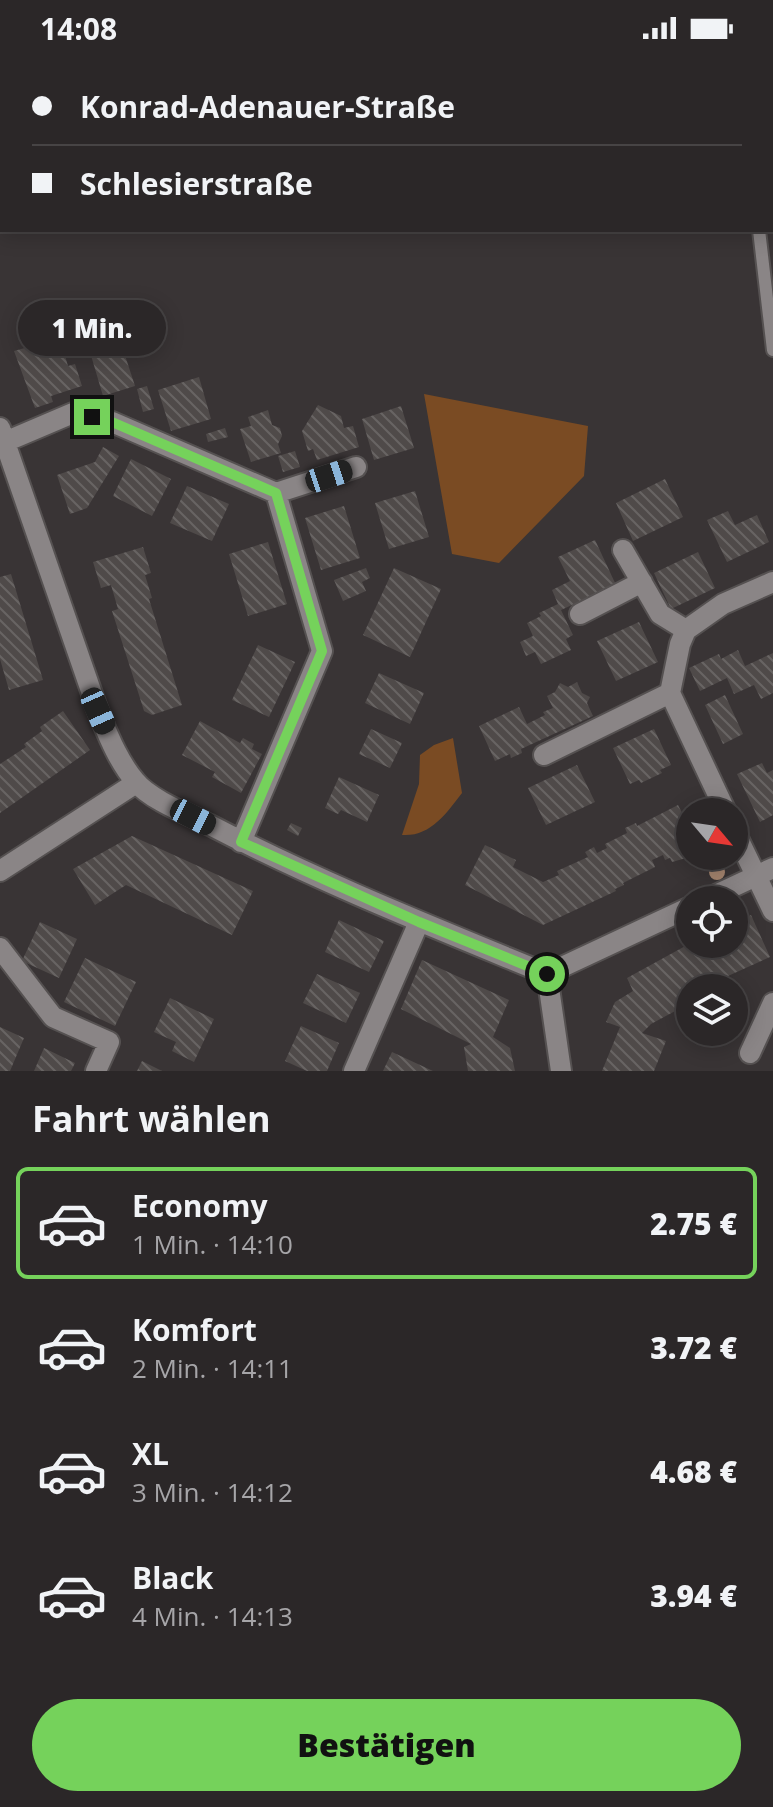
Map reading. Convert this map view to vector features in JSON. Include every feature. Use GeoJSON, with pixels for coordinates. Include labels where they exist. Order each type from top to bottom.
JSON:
{"type":"FeatureCollection","features":[{"type":"Feature","properties":{"kind":"street"},"geometry":{"type":"LineString","coordinates":[[356,467],[276,493],[112,422],[73,413],[2,438],[98,711],[117,753],[136,783],[241,842],[419,922],[547,974],[676,914]]}},
{"type":"Feature","properties":{"kind":"street"},"geometry":{"type":"LineString","coordinates":[[241,842],[322,651],[276,493]]}},
{"type":"Feature","properties":{"kind":"street"},"geometry":{"type":"LineString","coordinates":[[623,550],[660,614],[686,630]]}},
{"type":"Feature","properties":{"kind":"street"},"geometry":{"type":"LineString","coordinates":[[580,614],[642,582]]}},
{"type":"Feature","properties":{"kind":"street"},"geometry":{"type":"LineString","coordinates":[[719,798],[670,693],[680,644],[686,630],[723,604],[773,582]]}},
{"type":"Feature","properties":{"kind":"street"},"geometry":{"type":"LineString","coordinates":[[544,755],[670,693]]}},
{"type":"Feature","properties":{"kind":"street"},"geometry":{"type":"LineString","coordinates":[[0,871],[136,783]]}},
{"type":"Feature","properties":{"kind":"street"},"geometry":{"type":"LineString","coordinates":[[748,850],[764,872],[773,911]]}},
{"type":"Feature","properties":{"kind":"street"},"geometry":{"type":"LineString","coordinates":[[734,886],[764,872]]}},
{"type":"Feature","properties":{"kind":"street"},"geometry":{"type":"LineString","coordinates":[[354,1071],[419,922]]}},
{"type":"Feature","properties":{"kind":"street"},"geometry":{"type":"LineString","coordinates":[[0,948],[53,1017],[109,1042],[96,1071]]}},
{"type":"Feature","properties":{"kind":"street"},"geometry":{"type":"LineString","coordinates":[[547,974],[561,1071]]}},
{"type":"Feature","properties":{"kind":"street"},"geometry":{"type":"LineString","coordinates":[[750,1053],[773,1003]]}},
{"type":"Feature","properties":{"kind":"lane"},"geometry":{"type":"LineString","coordinates":[[759,232],[773,350]]}},
{"type":"Feature","properties":{"kind":"shaded area"},"geometry":{"type":"Polygon","coordinates":[[[424,394],[588,426],[584,476],[499,563],[452,554],[424,394]]]}},
{"type":"Feature","properties":{"kind":"shaded area"},"geometry":{"type":"Polygon","coordinates":[[[453,738],[462,793],[429,828],[412,835],[402,835],[419,784],[420,755],[434,745],[453,738]]]}},
{"type":"Feature","properties":{"kind":"building"},"geometry":{"type":"Polygon","coordinates":[[[121,343],[135,386],[103,396],[90,352],[121,343]]]}},
{"type":"Feature","properties":{"kind":"building"},"geometry":{"type":"Polygon","coordinates":[[[39,344],[41,351],[62,345],[68,366],[75,364],[82,386],[51,396],[53,402],[35,408],[14,351],[39,344]]]}},
{"type":"Feature","properties":{"kind":"building"},"geometry":{"type":"Polygon","coordinates":[[[199,377],[211,419],[171,431],[158,390],[199,377]]]}},
{"type":"Feature","properties":{"kind":"building"},"geometry":{"type":"Polygon","coordinates":[[[147,386],[154,409],[143,412],[137,389],[147,386]]]}},
{"type":"Feature","properties":{"kind":"building"},"geometry":{"type":"Polygon","coordinates":[[[318,405],[341,416],[344,428],[353,426],[359,447],[317,460],[313,449],[308,451],[302,431],[318,405]]]}},
{"type":"Feature","properties":{"kind":"building"},"geometry":{"type":"Polygon","coordinates":[[[401,406],[414,448],[374,460],[362,419],[401,406]]]}},
{"type":"Feature","properties":{"kind":"building"},"geometry":{"type":"Polygon","coordinates":[[[268,410],[272,425],[280,428],[282,436],[278,444],[281,453],[251,462],[240,429],[251,426],[248,417],[268,410]]]}},
{"type":"Feature","properties":{"kind":"building"},"geometry":{"type":"Polygon","coordinates":[[[225,428],[228,437],[208,442],[206,434],[225,428]]]}},
{"type":"Feature","properties":{"kind":"building"},"geometry":{"type":"Polygon","coordinates":[[[103,447],[119,456],[87,508],[70,514],[57,475],[95,462],[103,447]]]}},
{"type":"Feature","properties":{"kind":"building"},"geometry":{"type":"Polygon","coordinates":[[[295,451],[300,467],[283,472],[278,456],[295,451]]]}},
{"type":"Feature","properties":{"kind":"building"},"geometry":{"type":"Polygon","coordinates":[[[131,459],[171,479],[152,516],[113,496],[131,459]]]}},
{"type":"Feature","properties":{"kind":"building"},"geometry":{"type":"Polygon","coordinates":[[[665,479],[683,517],[633,541],[616,503],[665,479]]]}},
{"type":"Feature","properties":{"kind":"building"},"geometry":{"type":"Polygon","coordinates":[[[187,486],[229,504],[212,541],[170,523],[187,486]]]}},
{"type":"Feature","properties":{"kind":"building"},"geometry":{"type":"Polygon","coordinates":[[[415,491],[429,537],[389,549],[375,503],[415,491]]]}},
{"type":"Feature","properties":{"kind":"building"},"geometry":{"type":"Polygon","coordinates":[[[344,506],[360,558],[321,570],[305,518],[344,506]]]}},
{"type":"Feature","properties":{"kind":"building"},"geometry":{"type":"Polygon","coordinates":[[[728,511],[735,525],[757,515],[769,542],[727,562],[707,520],[728,511]]]}},
{"type":"Feature","properties":{"kind":"building"},"geometry":{"type":"Polygon","coordinates":[[[595,540],[616,585],[561,610],[573,635],[566,639],[571,650],[541,664],[535,652],[526,656],[520,642],[533,636],[527,623],[558,604],[552,590],[570,581],[558,557],[595,540]]]}},
{"type":"Feature","properties":{"kind":"building"},"geometry":{"type":"Polygon","coordinates":[[[268,542],[287,604],[248,616],[229,554],[268,542]]]}},
{"type":"Feature","properties":{"kind":"building"},"geometry":{"type":"Polygon","coordinates":[[[143,547],[151,573],[145,575],[152,598],[149,599],[182,705],[152,715],[144,711],[112,611],[118,609],[111,585],[101,588],[93,562],[143,547]]]}},
{"type":"Feature","properties":{"kind":"building"},"geometry":{"type":"Polygon","coordinates":[[[698,552],[715,588],[671,609],[654,573],[698,552]]]}},
{"type":"Feature","properties":{"kind":"building"},"geometry":{"type":"Polygon","coordinates":[[[366,568],[370,578],[362,582],[366,591],[343,601],[334,580],[366,568]]]}},
{"type":"Feature","properties":{"kind":"building"},"geometry":{"type":"Polygon","coordinates":[[[394,568],[441,589],[410,657],[363,635],[394,568]]]}},
{"type":"Feature","properties":{"kind":"building"},"geometry":{"type":"Polygon","coordinates":[[[11,574],[43,680],[9,690],[0,659],[0,577],[11,574]]]}},
{"type":"Feature","properties":{"kind":"building"},"geometry":{"type":"Polygon","coordinates":[[[639,622],[658,662],[616,681],[597,641],[639,622]]]}},
{"type":"Feature","properties":{"kind":"building"},"geometry":{"type":"Polygon","coordinates":[[[258,645],[295,662],[269,717],[232,700],[258,645]]]}},
{"type":"Feature","properties":{"kind":"building"},"geometry":{"type":"Polygon","coordinates":[[[738,650],[745,666],[773,653],[773,693],[761,699],[754,685],[734,694],[727,678],[700,691],[689,668],[719,654],[721,659],[738,650]]]}},
{"type":"Feature","properties":{"kind":"building"},"geometry":{"type":"Polygon","coordinates":[[[379,673],[424,693],[410,724],[365,703],[379,673]]]}},
{"type":"Feature","properties":{"kind":"building"},"geometry":{"type":"Polygon","coordinates":[[[577,682],[582,693],[590,697],[587,703],[593,716],[521,749],[522,753],[511,758],[510,754],[495,761],[479,726],[519,707],[527,724],[553,708],[547,696],[555,692],[560,683],[568,687],[577,682]]]}},
{"type":"Feature","properties":{"kind":"building"},"geometry":{"type":"Polygon","coordinates":[[[725,695],[743,734],[723,744],[705,705],[725,695]]]}},
{"type":"Feature","properties":{"kind":"building"},"geometry":{"type":"Polygon","coordinates":[[[63,711],[90,750],[0,813],[0,764],[26,747],[24,744],[42,731],[40,727],[63,711]]]}},
{"type":"Feature","properties":{"kind":"building"},"geometry":{"type":"Polygon","coordinates":[[[200,721],[240,743],[243,738],[254,744],[252,749],[262,754],[241,793],[212,777],[215,772],[182,755],[200,721]]]}},
{"type":"Feature","properties":{"kind":"building"},"geometry":{"type":"Polygon","coordinates":[[[371,729],[402,743],[390,768],[359,754],[371,729]]]}},
{"type":"Feature","properties":{"kind":"building"},"geometry":{"type":"Polygon","coordinates":[[[654,729],[671,765],[641,783],[639,780],[630,784],[613,748],[654,729]]]}},
{"type":"Feature","properties":{"kind":"building"},"geometry":{"type":"Polygon","coordinates":[[[762,763],[767,773],[773,770],[773,815],[760,822],[737,774],[762,763]]]}},
{"type":"Feature","properties":{"kind":"building"},"geometry":{"type":"Polygon","coordinates":[[[577,765],[595,802],[546,825],[528,788],[577,765]]]}},
{"type":"Feature","properties":{"kind":"building"},"geometry":{"type":"Polygon","coordinates":[[[339,777],[379,795],[367,822],[341,810],[338,814],[325,808],[339,777]]]}},
{"type":"Feature","properties":{"kind":"building"},"geometry":{"type":"Polygon","coordinates":[[[676,806],[676,861],[665,860],[663,855],[652,860],[655,867],[623,883],[616,891],[543,925],[465,885],[485,845],[516,860],[513,867],[543,882],[559,875],[557,871],[588,857],[585,852],[594,847],[597,853],[607,848],[605,844],[627,833],[625,828],[636,823],[637,826],[676,806]]]}},
{"type":"Feature","properties":{"kind":"building"},"geometry":{"type":"Polygon","coordinates":[[[291,823],[302,828],[298,836],[287,830],[291,823]]]}},
{"type":"Feature","properties":{"kind":"building"},"geometry":{"type":"Polygon","coordinates":[[[132,836],[253,891],[232,935],[126,885],[95,905],[73,869],[132,836]]]}},
{"type":"Feature","properties":{"kind":"building"},"geometry":{"type":"Polygon","coordinates":[[[751,915],[770,957],[732,974],[676,974],[676,1011],[651,1024],[642,1033],[666,1041],[654,1071],[602,1071],[620,1027],[606,1022],[615,1002],[633,991],[627,978],[676,951],[676,958],[748,958],[748,916],[751,915]]]}},
{"type":"Feature","properties":{"kind":"building"},"geometry":{"type":"Polygon","coordinates":[[[339,920],[384,941],[369,972],[325,952],[339,920]]]}},
{"type":"Feature","properties":{"kind":"building"},"geometry":{"type":"Polygon","coordinates":[[[40,922],[77,939],[59,978],[22,961],[40,922]]]}},
{"type":"Feature","properties":{"kind":"building"},"geometry":{"type":"Polygon","coordinates":[[[85,958],[136,982],[115,1026],[64,1002],[85,958]]]}},
{"type":"Feature","properties":{"kind":"building"},"geometry":{"type":"Polygon","coordinates":[[[422,960],[509,1000],[493,1037],[510,1048],[515,1071],[468,1071],[464,1047],[471,1044],[401,1009],[422,960]]]}},
{"type":"Feature","properties":{"kind":"building"},"geometry":{"type":"Polygon","coordinates":[[[317,974],[360,993],[346,1023],[303,1003],[317,974]]]}},
{"type":"Feature","properties":{"kind":"building"},"geometry":{"type":"Polygon","coordinates":[[[170,998],[214,1019],[194,1062],[172,1051],[176,1042],[154,1032],[170,998]]]}},
{"type":"Feature","properties":{"kind":"building"},"geometry":{"type":"Polygon","coordinates":[[[301,1026],[339,1043],[327,1071],[307,1071],[285,1061],[301,1026]]]}},
{"type":"Feature","properties":{"kind":"building"},"geometry":{"type":"Polygon","coordinates":[[[0,1027],[24,1038],[10,1071],[0,1071],[0,1027]]]}},
{"type":"Feature","properties":{"kind":"building"},"geometry":{"type":"Polygon","coordinates":[[[44,1048],[75,1063],[71,1071],[34,1071],[44,1048]]]}},
{"type":"Feature","properties":{"kind":"building"},"geometry":{"type":"Polygon","coordinates":[[[392,1052],[433,1071],[383,1071],[392,1052]]]}},
{"type":"Feature","properties":{"kind":"building"},"geometry":{"type":"Polygon","coordinates":[[[142,1061],[162,1071],[137,1071],[142,1061]]]}},
{"type":"Feature","properties":{"kind":"route"},"geometry":{"type":"LineString","coordinates":[[92,417],[112,422],[276,493],[322,651],[241,842],[419,922],[547,974]]}}]}
